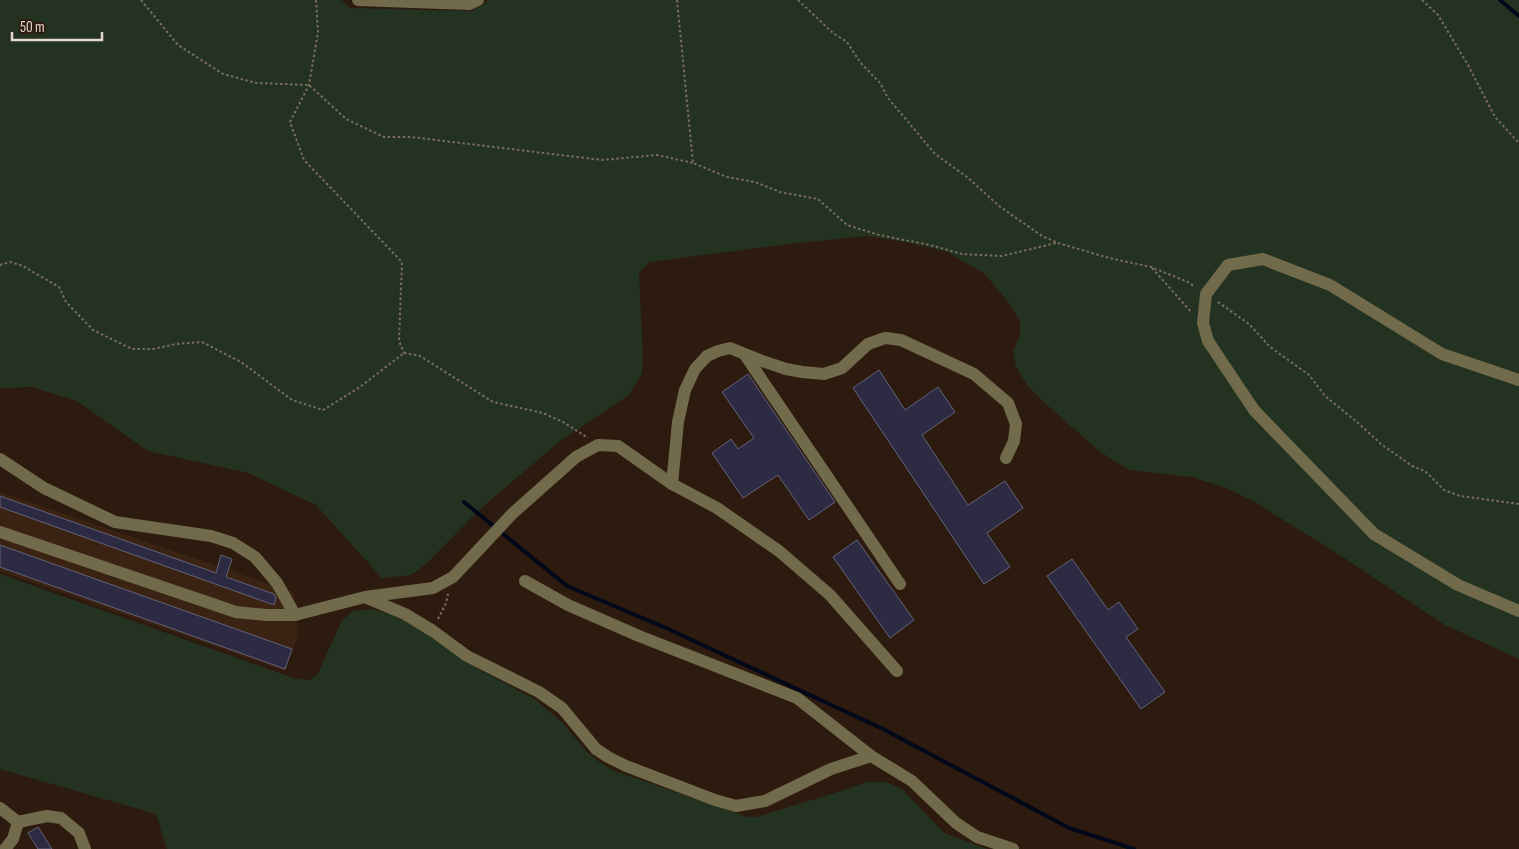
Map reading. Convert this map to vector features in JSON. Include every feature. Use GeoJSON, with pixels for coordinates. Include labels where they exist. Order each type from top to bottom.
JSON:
{"type":"FeatureCollection","features":[{"type":"Feature","properties":{"kind":"street"},"geometry":{"type":"LineString","coordinates":[[358,0],[469,4],[478,0]]}},
{"type":"Feature","properties":{"kind":"street"},"geometry":{"type":"LineString","coordinates":[[1519,380],[1442,354],[1330,285],[1263,259],[1228,265],[1206,294],[1203,323],[1208,341],[1254,410],[1374,534],[1458,585],[1519,611]]}},
{"type":"Feature","properties":{"kind":"street"},"geometry":{"type":"LineString","coordinates":[[672,484],[678,422],[685,390],[695,369],[707,356],[730,348],[786,369],[824,374],[842,368],[868,344],[885,338],[901,340],[974,374],[1008,403],[1016,424],[1014,441],[1006,458]]}},
{"type":"Feature","properties":{"kind":"street"},"geometry":{"type":"LineString","coordinates":[[745,355],[900,584]]}},
{"type":"Feature","properties":{"kind":"street"},"geometry":{"type":"LineString","coordinates":[[0,532],[236,612],[296,615],[365,597],[433,588],[453,577],[512,514],[576,457],[598,445],[618,446],[672,484],[717,508],[779,551],[830,595],[897,671]]}},
{"type":"Feature","properties":{"kind":"street"},"geometry":{"type":"LineString","coordinates":[[0,459],[44,488],[115,522],[211,536],[233,543],[255,557],[277,583],[296,615]]}},
{"type":"Feature","properties":{"kind":"street"},"geometry":{"type":"LineString","coordinates":[[525,581],[568,605],[639,636],[797,698],[872,756],[912,781],[956,823],[977,837],[1013,849]]}},
{"type":"Feature","properties":{"kind":"street"},"geometry":{"type":"LineString","coordinates":[[365,597],[405,614],[433,631],[467,656],[539,692],[562,708],[596,749],[608,757],[635,770],[715,800],[736,806],[765,801],[831,769],[872,756]]}},
{"type":"Feature","properties":{"kind":"street"},"geometry":{"type":"LineString","coordinates":[[0,808],[18,822],[46,816],[61,818],[79,833],[85,849]]}},
{"type":"Feature","properties":{"kind":"street"},"geometry":{"type":"LineString","coordinates":[[5,849],[13,839],[18,822]]}},
{"type":"Feature","properties":{"kind":"path"},"geometry":{"type":"LineString","coordinates":[[141,0],[178,44],[223,74],[256,84],[309,85],[346,119],[384,137],[411,137],[602,160],[657,154],[693,163],[728,177],[755,182],[780,192],[818,199],[847,225],[879,235],[930,245],[962,254],[1002,256],[1058,243]]}},
{"type":"Feature","properties":{"kind":"path"},"geometry":{"type":"LineString","coordinates":[[316,0],[318,32],[309,85],[290,122],[304,160],[402,262],[399,341],[404,353]]}},
{"type":"Feature","properties":{"kind":"path"},"geometry":{"type":"LineString","coordinates":[[677,0],[693,163]]}},
{"type":"Feature","properties":{"kind":"path"},"geometry":{"type":"LineString","coordinates":[[798,0],[833,33],[847,42],[860,62],[880,83],[888,98],[935,154],[967,177],[999,206],[1042,236],[1058,243],[1109,258],[1151,266],[1188,282],[1249,324],[1269,346],[1309,376],[1325,396],[1358,422],[1381,444],[1412,466],[1425,471],[1444,490],[1460,496],[1519,504]]}},
{"type":"Feature","properties":{"kind":"path"},"geometry":{"type":"LineString","coordinates":[[1422,0],[1438,16],[1468,65],[1495,117],[1519,143]]}},
{"type":"Feature","properties":{"kind":"path"},"geometry":{"type":"LineString","coordinates":[[0,265],[10,262],[23,266],[59,287],[66,302],[93,330],[132,349],[153,349],[176,344],[202,342],[241,362],[292,400],[323,410],[360,387],[404,353],[420,356],[493,402],[543,413],[563,422],[598,445]]}},
{"type":"Feature","properties":{"kind":"path"},"geometry":{"type":"LineString","coordinates":[[1151,266],[1203,323]]}},
{"type":"Feature","properties":{"kind":"path"},"geometry":{"type":"LineString","coordinates":[[433,631],[446,603],[453,577]]}},
{"type":"Feature","properties":{"kind":"shaded area"},"geometry":{"type":"Polygon","coordinates":[[[0,492],[293,592],[298,635],[285,671],[0,571],[0,492]]]}},
{"type":"Feature","properties":{"kind":"green space"},"geometry":{"type":"Polygon","coordinates":[[[0,0],[341,0],[350,8],[471,11],[485,4],[488,0],[1519,0],[1519,659],[1445,625],[1349,561],[1255,502],[1226,488],[1192,477],[1129,470],[1099,451],[1028,386],[1016,367],[1013,351],[1020,336],[1020,321],[1008,302],[984,273],[947,252],[906,242],[867,236],[649,262],[639,273],[642,373],[629,395],[560,441],[479,510],[427,563],[411,575],[382,578],[316,505],[248,473],[148,451],[77,401],[32,387],[0,388],[0,0]]]}},
{"type":"Feature","properties":{"kind":"green space"},"geometry":{"type":"Polygon","coordinates":[[[0,574],[296,679],[309,680],[318,674],[342,620],[354,611],[371,609],[391,614],[429,634],[467,663],[533,698],[563,723],[585,750],[612,770],[747,817],[756,817],[867,782],[886,782],[903,790],[944,833],[987,849],[167,849],[156,814],[0,769],[0,574]]]}},
{"type":"Feature","properties":{"kind":"building"},"geometry":{"type":"Polygon","coordinates":[[[879,370],[905,410],[938,387],[955,412],[922,435],[968,505],[1005,481],[1023,508],[987,533],[1010,567],[984,584],[853,388],[879,370]]]}},
{"type":"Feature","properties":{"kind":"building"},"geometry":{"type":"Polygon","coordinates":[[[748,374],[835,502],[809,520],[778,475],[743,498],[712,453],[731,439],[738,449],[754,438],[722,392],[748,374]]]}},
{"type":"Feature","properties":{"kind":"building"},"geometry":{"type":"Polygon","coordinates":[[[0,496],[216,573],[221,555],[232,559],[226,577],[274,594],[276,598],[274,605],[0,507],[0,496]]]}},
{"type":"Feature","properties":{"kind":"building"},"geometry":{"type":"Polygon","coordinates":[[[857,540],[914,620],[890,638],[833,557],[857,540]]]}},
{"type":"Feature","properties":{"kind":"building"},"geometry":{"type":"Polygon","coordinates":[[[0,545],[292,649],[285,669],[0,567],[0,545]]]}},
{"type":"Feature","properties":{"kind":"building"},"geometry":{"type":"Polygon","coordinates":[[[1072,559],[1108,610],[1119,602],[1138,629],[1126,637],[1165,692],[1141,709],[1047,576],[1072,559]]]}},
{"type":"Feature","properties":{"kind":"building"},"geometry":{"type":"Polygon","coordinates":[[[38,827],[52,849],[38,849],[28,833],[38,827]]]}},
{"type":"Feature","properties":{"kind":"waterway"},"geometry":{"type":"LineString","coordinates":[[1500,0],[1519,16]]}},
{"type":"Feature","properties":{"kind":"waterway"},"geometry":{"type":"LineString","coordinates":[[464,502],[567,586],[666,628],[883,729],[1069,828],[1134,849]]}}]}
